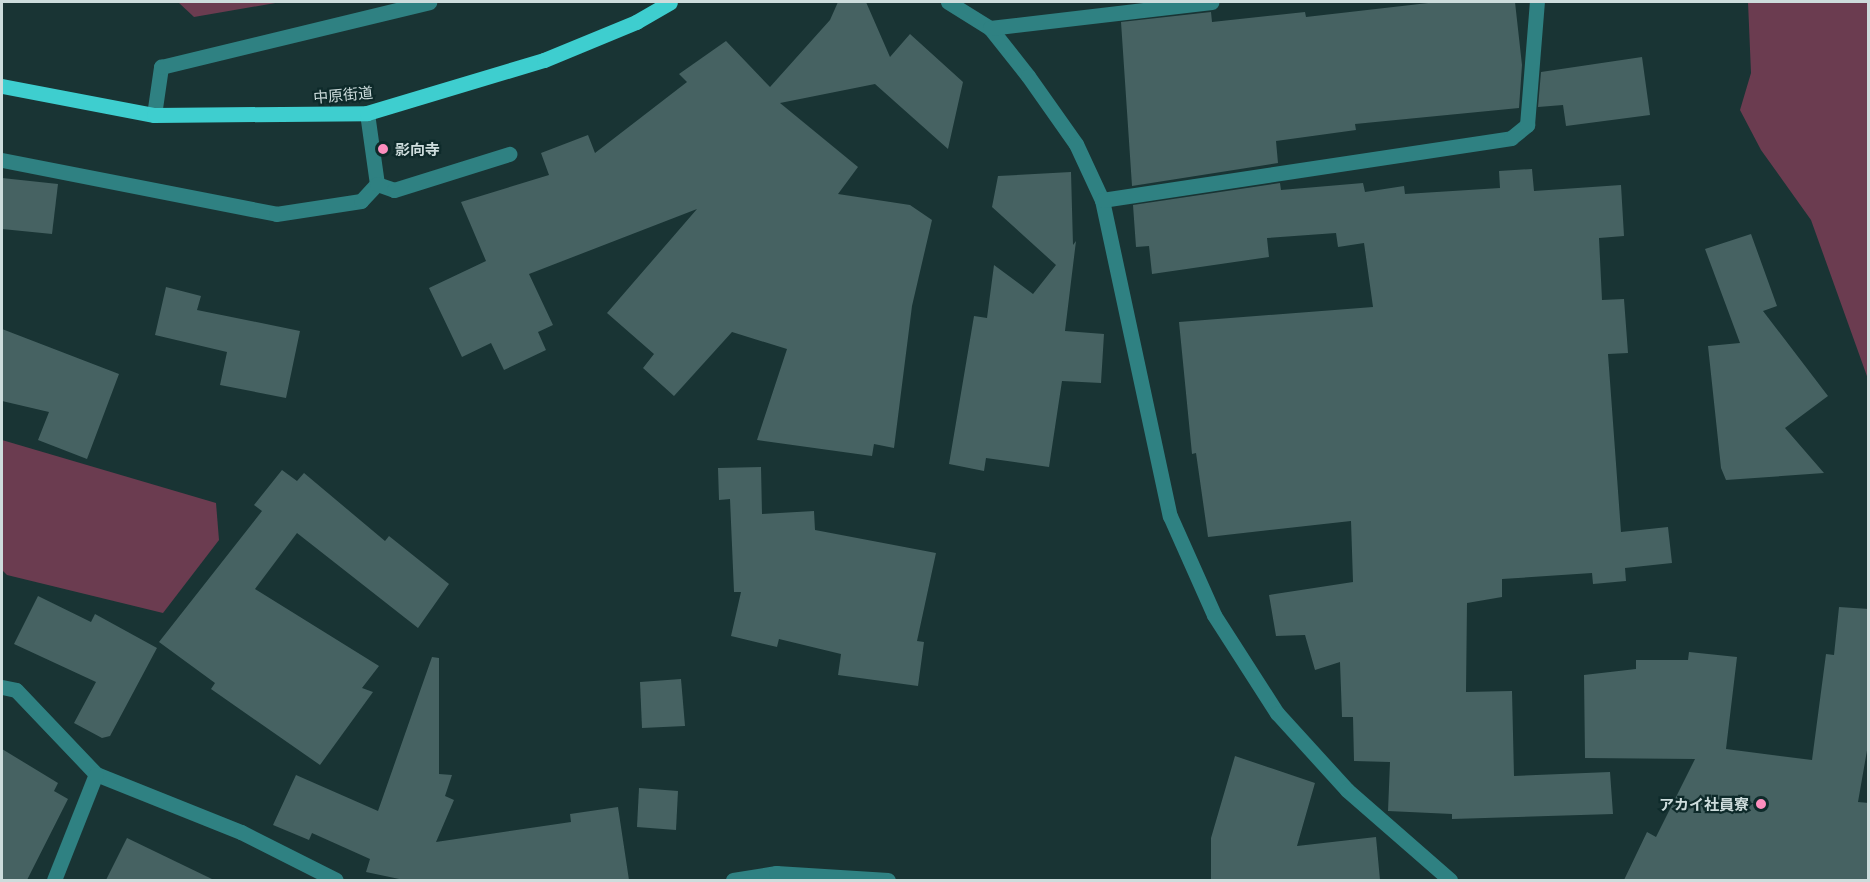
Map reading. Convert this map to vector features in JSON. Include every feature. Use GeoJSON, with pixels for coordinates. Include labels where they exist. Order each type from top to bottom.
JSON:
{"type":"FeatureCollection","features":[{"type":"Feature","properties":{"kind":"main road","name":"中原街道"},"geometry":{"type":"LineString","coordinates":[[2,86],[154,115],[367,113],[544,60],[636,22],[670,2]]}},
{"type":"Feature","properties":{"kind":"street"},"geometry":{"type":"LineString","coordinates":[[154,115],[161,67],[429,2]]}},
{"type":"Feature","properties":{"kind":"street"},"geometry":{"type":"LineString","coordinates":[[948,2],[990,28],[1077,144],[1102,200],[1170,516],[1214,615],[1277,713],[1347,790],[1450,880]]}},
{"type":"Feature","properties":{"kind":"street"},"geometry":{"type":"LineString","coordinates":[[990,28],[1211,2]]}},
{"type":"Feature","properties":{"kind":"street"},"geometry":{"type":"LineString","coordinates":[[1102,200],[1510,138],[1527,125],[1537,2]]}},
{"type":"Feature","properties":{"kind":"street"},"geometry":{"type":"LineString","coordinates":[[367,113],[377,184]]}},
{"type":"Feature","properties":{"kind":"street"},"geometry":{"type":"LineString","coordinates":[[377,184],[394,190],[509,153]]}},
{"type":"Feature","properties":{"kind":"street"},"geometry":{"type":"LineString","coordinates":[[2,160],[276,214],[361,201],[377,184]]}},
{"type":"Feature","properties":{"kind":"street"},"geometry":{"type":"LineString","coordinates":[[2,687],[16,690],[96,774],[241,832],[336,880]]}},
{"type":"Feature","properties":{"kind":"street"},"geometry":{"type":"LineString","coordinates":[[54,880],[96,774]]}},
{"type":"Feature","properties":{"kind":"street"},"geometry":{"type":"LineString","coordinates":[[734,880],[776,873],[888,880]]}},
{"type":"Feature","properties":{"kind":"shaded area"},"geometry":{"type":"Polygon","coordinates":[[[178,2],[281,2],[194,17],[178,2]]]}},
{"type":"Feature","properties":{"kind":"shaded area"},"geometry":{"type":"Polygon","coordinates":[[[1748,2],[1868,2],[1868,379],[1811,220],[1761,150],[1740,110],[1751,73],[1748,2]]]}},
{"type":"Feature","properties":{"kind":"shaded area"},"geometry":{"type":"Polygon","coordinates":[[[2,440],[216,503],[219,540],[163,613],[7,575],[2,570],[2,440]]]}},
{"type":"Feature","properties":{"kind":"building"},"geometry":{"type":"Polygon","coordinates":[[[838,2],[866,2],[890,57],[910,34],[963,82],[948,149],[875,84],[780,103],[858,167],[838,194],[910,205],[932,220],[912,306],[894,448],[874,444],[872,456],[757,440],[787,349],[732,332],[674,396],[643,368],[654,354],[607,313],[697,209],[529,274],[553,325],[538,332],[546,350],[504,370],[491,343],[462,357],[429,288],[486,261],[461,202],[549,175],[541,153],[588,135],[595,153],[687,82],[679,74],[726,41],[770,87],[830,20],[838,2]]]}},
{"type":"Feature","properties":{"kind":"building"},"geometry":{"type":"Polygon","coordinates":[[[1437,2],[1515,2],[1522,65],[1519,108],[1355,124],[1356,130],[1276,141],[1278,163],[1132,186],[1121,22],[1211,12],[1212,22],[1305,12],[1306,17],[1437,2]]]}},
{"type":"Feature","properties":{"kind":"building"},"geometry":{"type":"Polygon","coordinates":[[[1642,57],[1650,115],[1566,126],[1563,105],[1538,107],[1541,72],[1642,57]]]}},
{"type":"Feature","properties":{"kind":"building"},"geometry":{"type":"Polygon","coordinates":[[[1532,169],[1534,191],[1621,185],[1624,236],[1599,238],[1602,300],[1624,299],[1628,353],[1608,354],[1621,532],[1668,527],[1672,563],[1625,568],[1626,581],[1593,584],[1592,573],[1502,579],[1502,597],[1467,603],[1466,692],[1512,691],[1514,776],[1610,772],[1613,814],[1452,819],[1452,814],[1388,811],[1390,762],[1354,761],[1353,717],[1342,717],[1340,662],[1315,670],[1305,635],[1276,636],[1269,595],[1353,582],[1351,521],[1208,537],[1196,453],[1192,454],[1179,322],[1373,307],[1364,243],[1338,247],[1336,233],[1267,238],[1269,257],[1152,274],[1149,246],[1136,247],[1133,205],[1280,183],[1281,190],[1363,183],[1365,192],[1404,186],[1405,194],[1500,188],[1499,171],[1532,169]]]}},
{"type":"Feature","properties":{"kind":"building"},"geometry":{"type":"Polygon","coordinates":[[[1071,172],[1073,245],[1076,241],[1065,331],[1104,334],[1101,383],[1062,381],[1049,467],[986,458],[984,471],[949,464],[974,316],[987,318],[994,265],[1033,294],[1056,265],[992,207],[998,176],[1071,172]]]}},
{"type":"Feature","properties":{"kind":"building"},"geometry":{"type":"Polygon","coordinates":[[[2,178],[58,184],[52,234],[2,229],[2,178]]]}},
{"type":"Feature","properties":{"kind":"building"},"geometry":{"type":"Polygon","coordinates":[[[1751,234],[1777,306],[1763,311],[1828,396],[1785,428],[1824,473],[1726,480],[1721,468],[1708,346],[1740,343],[1705,249],[1751,234]]]}},
{"type":"Feature","properties":{"kind":"building"},"geometry":{"type":"Polygon","coordinates":[[[166,287],[201,296],[197,310],[300,331],[286,398],[220,385],[227,352],[155,335],[166,287]]]}},
{"type":"Feature","properties":{"kind":"building"},"geometry":{"type":"Polygon","coordinates":[[[2,329],[119,374],[87,459],[38,440],[49,412],[2,401],[2,329]]]}},
{"type":"Feature","properties":{"kind":"building"},"geometry":{"type":"Polygon","coordinates":[[[761,467],[762,514],[814,511],[815,530],[936,553],[917,641],[924,642],[918,686],[838,675],[841,654],[779,639],[777,647],[731,636],[741,592],[734,592],[730,499],[719,500],[718,468],[761,467]]]}},
{"type":"Feature","properties":{"kind":"building"},"geometry":{"type":"Polygon","coordinates":[[[282,470],[297,481],[304,473],[385,541],[389,536],[449,584],[418,628],[297,533],[255,589],[379,666],[362,688],[373,692],[320,765],[211,689],[215,683],[159,642],[262,511],[254,505],[282,470]]]}},
{"type":"Feature","properties":{"kind":"building"},"geometry":{"type":"Polygon","coordinates":[[[38,596],[91,622],[95,614],[157,648],[110,736],[102,738],[74,723],[96,682],[14,644],[38,596]]]}},
{"type":"Feature","properties":{"kind":"building"},"geometry":{"type":"Polygon","coordinates":[[[1839,607],[1869,609],[1869,739],[1858,802],[1869,803],[1869,880],[1624,880],[1647,832],[1656,837],[1695,759],[1585,758],[1584,675],[1636,669],[1636,660],[1688,660],[1689,652],[1737,657],[1726,749],[1812,760],[1826,654],[1834,655],[1839,607]]]}},
{"type":"Feature","properties":{"kind":"building"},"geometry":{"type":"Polygon","coordinates":[[[432,657],[439,658],[439,774],[452,775],[445,796],[454,800],[436,842],[571,822],[570,814],[618,807],[629,880],[404,880],[366,872],[370,859],[312,833],[309,840],[273,825],[296,775],[378,811],[432,657]]]}},
{"type":"Feature","properties":{"kind":"building"},"geometry":{"type":"Polygon","coordinates":[[[681,679],[685,726],[642,728],[640,682],[681,679]]]}},
{"type":"Feature","properties":{"kind":"building"},"geometry":{"type":"Polygon","coordinates":[[[2,749],[58,783],[54,791],[68,799],[27,880],[2,880],[2,749]]]}},
{"type":"Feature","properties":{"kind":"building"},"geometry":{"type":"Polygon","coordinates":[[[1235,756],[1315,783],[1297,846],[1376,837],[1380,880],[1211,880],[1211,838],[1235,756]]]}},
{"type":"Feature","properties":{"kind":"building"},"geometry":{"type":"Polygon","coordinates":[[[639,788],[678,791],[676,830],[637,827],[639,788]]]}},
{"type":"Feature","properties":{"kind":"building"},"geometry":{"type":"Polygon","coordinates":[[[127,838],[214,880],[106,880],[127,838]]]}},
{"type":"Feature","properties":{"kind":"place","name":"影向寺"},"geometry":{"type":"Point","coordinates":[383,149]}},
{"type":"Feature","properties":{"kind":"place","name":"アカイ社員寮"},"geometry":{"type":"Point","coordinates":[1761,804]}}]}
